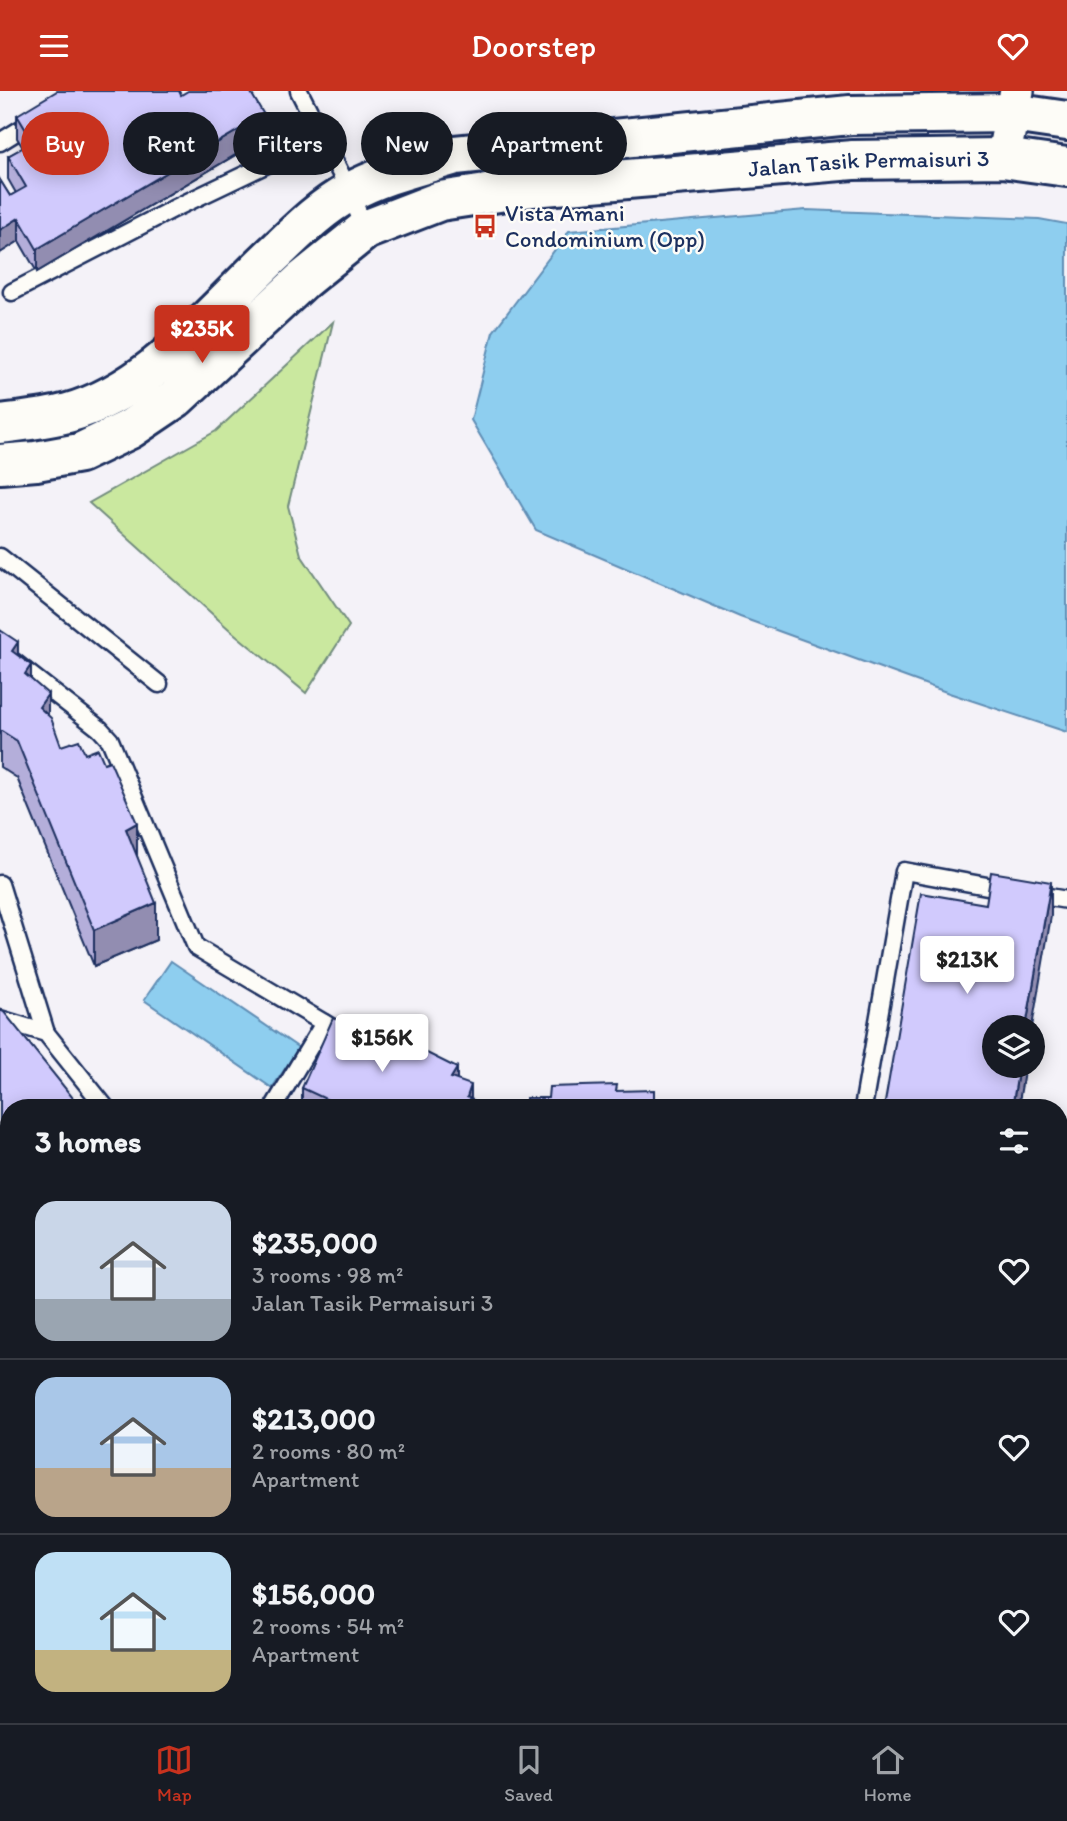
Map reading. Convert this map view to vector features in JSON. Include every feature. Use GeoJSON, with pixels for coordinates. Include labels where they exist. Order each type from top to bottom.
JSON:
{"type":"FeatureCollection","features":[{"type":"Feature","properties":{"kind":"street","name":"Jalan Tasik Permaisuri 3"},"geometry":{"type":"LineString","coordinates":[[0,424],[69,413],[105,399],[138,380],[173,352],[310,219],[350,192],[392,174],[456,155],[850,115],[1014,102],[1067,121]]}},
{"type":"Feature","properties":{"kind":"street"},"geometry":{"type":"LineString","coordinates":[[1003,158],[1014,102]]}},
{"type":"Feature","properties":{"kind":"street","name":"Jalan Tasik Permaisuri 3"},"geometry":{"type":"LineString","coordinates":[[0,464],[80,453],[130,429],[176,398],[303,280],[365,230],[440,201],[532,187],[853,160],[1003,158],[1067,167]]}},
{"type":"Feature","properties":{"kind":"lane"},"geometry":{"type":"LineString","coordinates":[[299,91],[309,112]]}},
{"type":"Feature","properties":{"kind":"lane"},"geometry":{"type":"LineString","coordinates":[[0,142],[21,129]]}},
{"type":"Feature","properties":{"kind":"lane"},"geometry":{"type":"LineString","coordinates":[[12,292],[244,175]]}},
{"type":"Feature","properties":{"kind":"lane"},"geometry":{"type":"LineString","coordinates":[[341,175],[365,230]]}},
{"type":"Feature","properties":{"kind":"lane"},"geometry":{"type":"LineString","coordinates":[[0,557],[159,684]]}},
{"type":"Feature","properties":{"kind":"lane"},"geometry":{"type":"LineString","coordinates":[[0,651],[100,729],[110,740],[196,947],[360,1044]]}},
{"type":"Feature","properties":{"kind":"lane"},"geometry":{"type":"LineString","coordinates":[[865,1099],[904,871],[1067,900]]}},
{"type":"Feature","properties":{"kind":"lane"},"geometry":{"type":"LineString","coordinates":[[0,884],[46,1033],[99,1099]]}},
{"type":"Feature","properties":{"kind":"lane"},"geometry":{"type":"LineString","coordinates":[[0,1019],[46,1033]]}},
{"type":"Feature","properties":{"kind":"lane"},"geometry":{"type":"LineString","coordinates":[[278,1099],[324,1023]]}},
{"type":"Feature","properties":{"kind":"green space"},"geometry":{"type":"Polygon","coordinates":[[[333,322],[288,506],[301,555],[349,626],[306,693],[230,630],[89,503],[216,431],[333,322]]]}},
{"type":"Feature","properties":{"kind":"water"},"geometry":{"type":"Polygon","coordinates":[[[806,210],[1039,219],[1067,224],[1067,732],[949,693],[740,617],[536,530],[471,420],[493,332],[569,231],[806,210]]]}},
{"type":"Feature","properties":{"kind":"water"},"geometry":{"type":"Polygon","coordinates":[[[171,961],[299,1048],[272,1088],[144,1000],[171,961]]]}},
{"type":"Feature","properties":{"kind":"building"},"geometry":{"type":"Polygon","coordinates":[[[57,91],[179,91],[181,95],[188,91],[250,91],[262,112],[233,112],[233,133],[219,142],[219,112],[123,112],[123,175],[162,175],[37,249],[19,218],[0,230],[0,180],[10,196],[26,187],[8,156],[21,149],[21,175],[109,175],[109,112],[22,112],[57,91]]]}},
{"type":"Feature","properties":{"kind":"building"},"geometry":{"type":"Polygon","coordinates":[[[0,630],[18,642],[12,651],[31,665],[25,674],[48,694],[39,707],[51,718],[61,746],[79,740],[85,754],[98,749],[104,763],[110,761],[137,823],[126,829],[156,903],[94,930],[17,741],[0,730],[0,630]]]}},
{"type":"Feature","properties":{"kind":"building"},"geometry":{"type":"Polygon","coordinates":[[[991,872],[1051,882],[1028,1015],[982,1015],[982,1078],[1017,1078],[1014,1099],[886,1099],[921,893],[986,904],[991,872]]]}},
{"type":"Feature","properties":{"kind":"building"},"geometry":{"type":"Polygon","coordinates":[[[0,1010],[74,1099],[0,1099],[0,1010]]]}},
{"type":"Feature","properties":{"kind":"building"},"geometry":{"type":"Polygon","coordinates":[[[333,1018],[390,1046],[395,1037],[457,1068],[451,1078],[471,1085],[467,1097],[471,1099],[326,1099],[302,1088],[333,1018]]]}},
{"type":"Feature","properties":{"kind":"building"},"geometry":{"type":"Polygon","coordinates":[[[617,1085],[616,1091],[654,1090],[654,1099],[526,1099],[548,1098],[549,1087],[617,1085]]]}},
{"type":"Feature","properties":{"kind":"place","name":"Vista Amani Condominium (Opp)"},"geometry":{"type":"Point","coordinates":[485,226]}}]}
